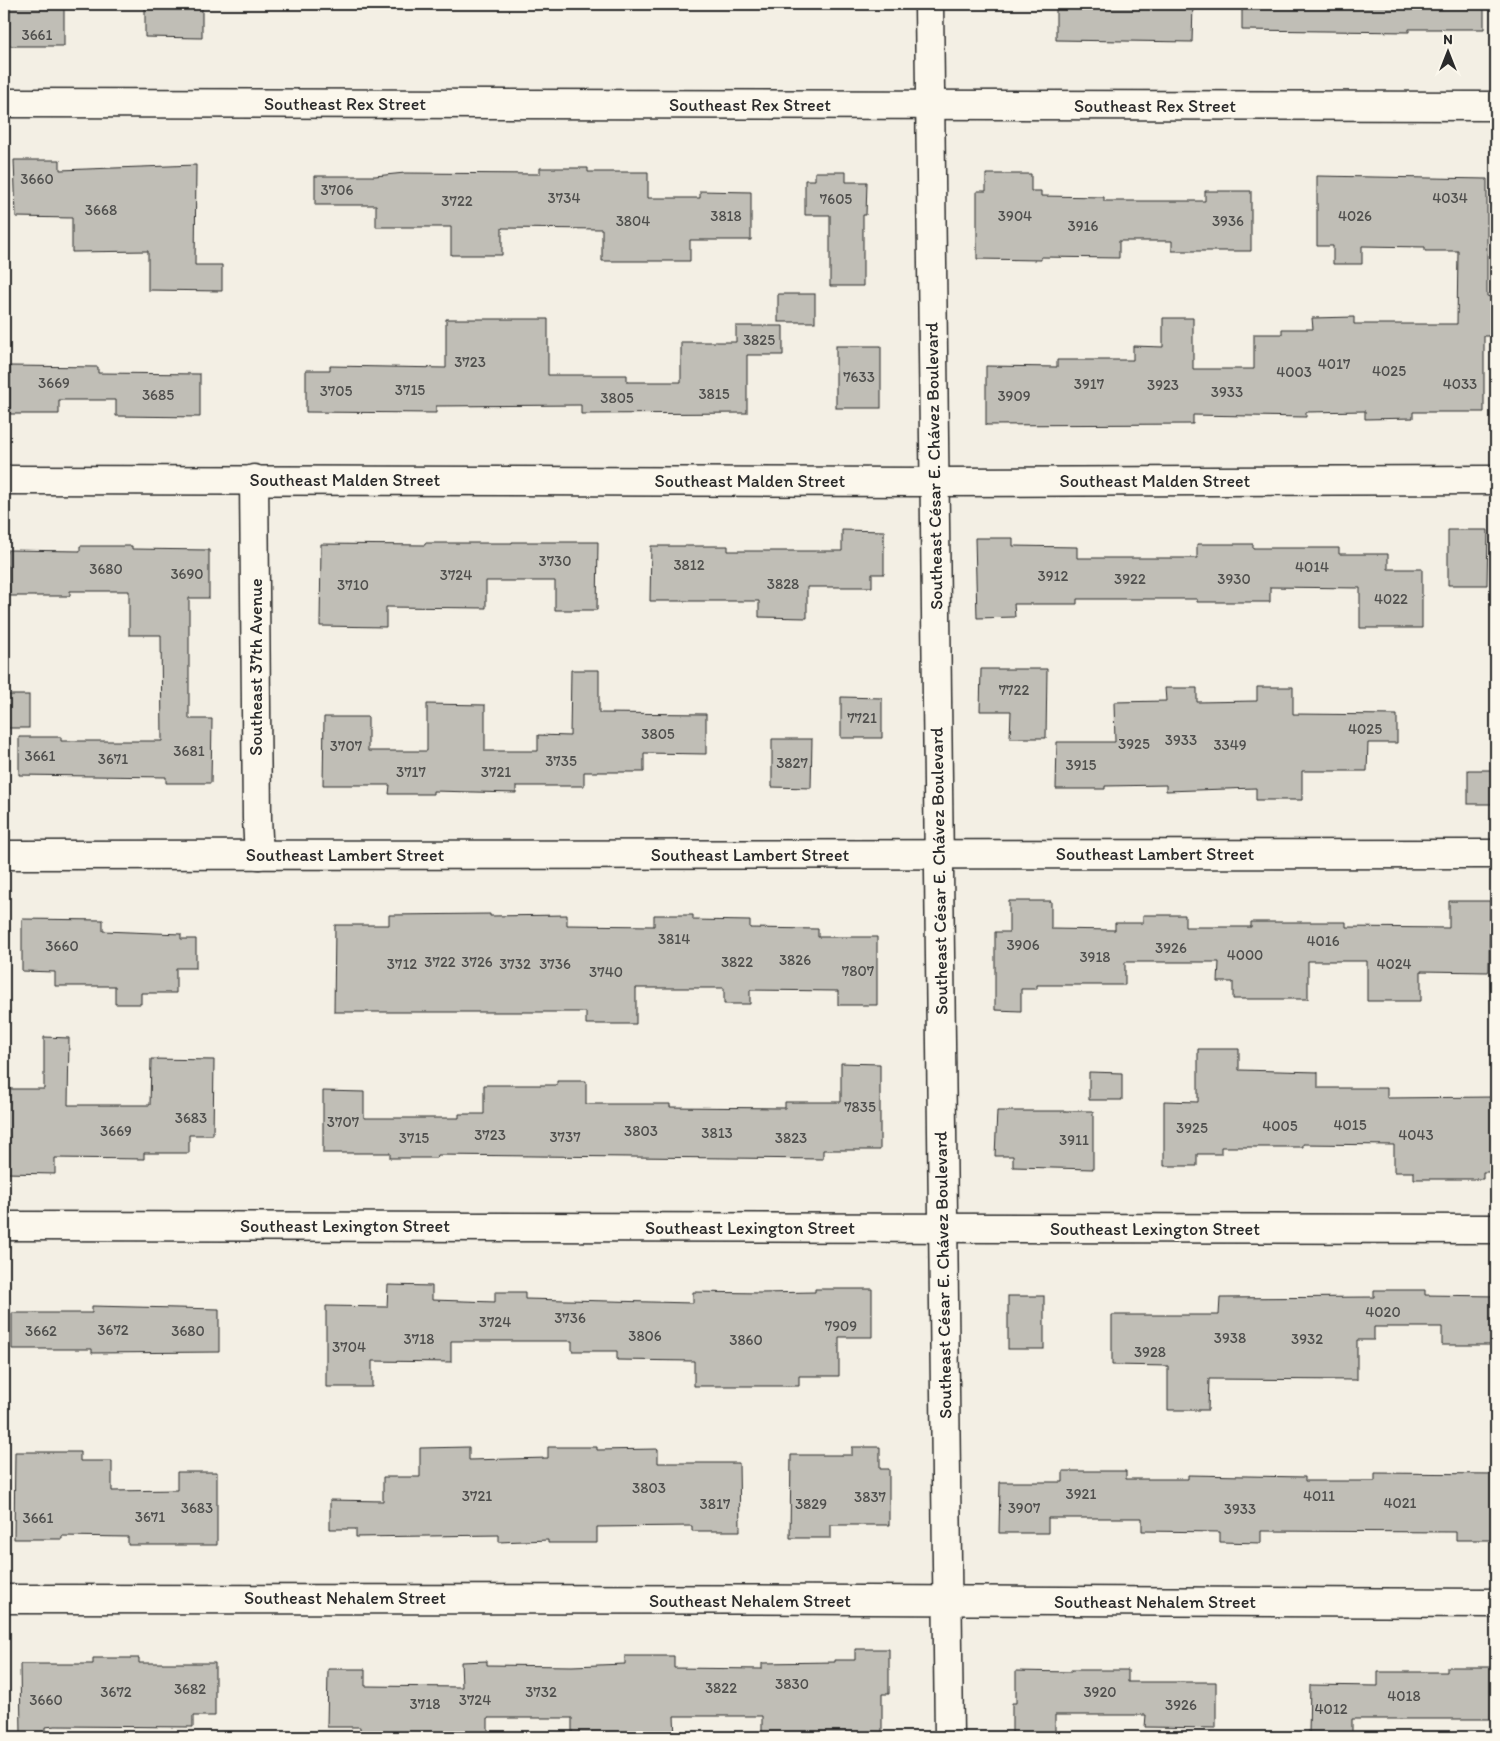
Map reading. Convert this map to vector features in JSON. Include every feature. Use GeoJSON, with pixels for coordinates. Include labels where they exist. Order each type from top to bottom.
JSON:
{"type":"FeatureCollection","features":[{"type":"Feature","properties":{"kind":"street","name":"Southeast César E. Chávez Boulevard"},"geometry":{"type":"LineString","coordinates":[[929,4],[949,1737]]}},
{"type":"Feature","properties":{"kind":"street","name":"Southeast Rex Street"},"geometry":{"type":"LineString","coordinates":[[4,103],[1496,106]]}},
{"type":"Feature","properties":{"kind":"street","name":"Southeast Malden Street"},"geometry":{"type":"LineString","coordinates":[[4,480],[254,479],[934,482],[1496,480]]}},
{"type":"Feature","properties":{"kind":"street","name":"Southeast 37th Avenue"},"geometry":{"type":"LineString","coordinates":[[254,479],[257,819],[259,855]]}},
{"type":"Feature","properties":{"kind":"street","name":"Southeast Lambert Street"},"geometry":{"type":"LineString","coordinates":[[4,855],[1496,854]]}},
{"type":"Feature","properties":{"kind":"street","name":"Southeast Lexington Street"},"geometry":{"type":"LineString","coordinates":[[4,1226],[272,1225],[943,1229],[1496,1228]]}},
{"type":"Feature","properties":{"kind":"street","name":"Southeast Nehalem Street"},"geometry":{"type":"LineString","coordinates":[[4,1599],[270,1597],[946,1602],[1496,1603]]}},
{"type":"Feature","properties":{"kind":"building"},"geometry":{"type":"Polygon","coordinates":[[[10,4],[64,4],[64,46],[9,46],[10,4]]]}},
{"type":"Feature","properties":{"kind":"building"},"geometry":{"type":"Polygon","coordinates":[[[145,4],[202,4],[202,38],[145,37],[145,4]]]}},
{"type":"Feature","properties":{"kind":"building"},"geometry":{"type":"Polygon","coordinates":[[[1056,4],[1193,4],[1192,42],[1056,40],[1056,4]]]}},
{"type":"Feature","properties":{"kind":"building"},"geometry":{"type":"Polygon","coordinates":[[[1242,4],[1484,4],[1484,29],[1409,29],[1409,32],[1242,30],[1242,4]]]}},
{"type":"Feature","properties":{"kind":"building"},"geometry":{"type":"Polygon","coordinates":[[[14,160],[60,160],[60,170],[196,165],[195,265],[222,265],[222,291],[148,290],[148,251],[72,252],[72,218],[16,217],[14,160]]]}},
{"type":"Feature","properties":{"kind":"building"},"geometry":{"type":"Polygon","coordinates":[[[540,168],[588,168],[588,172],[648,172],[648,198],[700,198],[700,191],[751,192],[751,240],[690,240],[690,261],[602,261],[602,229],[502,228],[502,255],[451,255],[451,227],[376,227],[376,205],[315,205],[315,176],[375,176],[405,173],[540,174],[540,168]]]}},
{"type":"Feature","properties":{"kind":"building"},"geometry":{"type":"Polygon","coordinates":[[[815,172],[846,172],[846,182],[867,182],[866,215],[863,215],[863,286],[830,286],[830,215],[805,215],[805,180],[815,180],[815,172]]]}},
{"type":"Feature","properties":{"kind":"building"},"geometry":{"type":"Polygon","coordinates":[[[986,174],[1031,174],[1031,191],[1041,191],[1041,196],[1104,197],[1104,201],[1205,201],[1205,191],[1251,191],[1251,251],[1172,251],[1172,241],[1119,241],[1119,258],[1041,257],[1041,260],[977,259],[977,191],[986,191],[986,174]]]}},
{"type":"Feature","properties":{"kind":"building"},"geometry":{"type":"Polygon","coordinates":[[[1317,176],[1487,179],[1487,296],[1491,297],[1491,336],[1484,336],[1484,412],[1413,412],[1413,418],[1365,419],[1365,411],[1306,412],[1306,417],[1193,415],[1193,424],[986,425],[986,366],[1057,367],[1057,360],[1133,360],[1133,346],[1163,347],[1163,318],[1193,318],[1193,369],[1254,369],[1254,334],[1282,334],[1282,329],[1313,329],[1312,318],[1354,317],[1354,324],[1457,324],[1458,251],[1425,251],[1425,247],[1362,246],[1362,264],[1333,264],[1333,246],[1317,246],[1317,176]]]}},
{"type":"Feature","properties":{"kind":"building"},"geometry":{"type":"Polygon","coordinates":[[[778,294],[815,294],[815,322],[778,322],[778,294]]]}},
{"type":"Feature","properties":{"kind":"building"},"geometry":{"type":"Polygon","coordinates":[[[446,319],[548,319],[548,375],[627,375],[627,382],[681,382],[681,342],[736,342],[736,326],[783,326],[783,355],[747,355],[747,413],[581,414],[581,405],[436,406],[436,413],[306,412],[306,370],[330,370],[330,366],[446,368],[446,319]]]}},
{"type":"Feature","properties":{"kind":"building"},"geometry":{"type":"Polygon","coordinates":[[[836,346],[881,346],[881,408],[836,408],[836,346]]]}},
{"type":"Feature","properties":{"kind":"building"},"geometry":{"type":"Polygon","coordinates":[[[10,366],[98,367],[98,373],[200,374],[200,417],[116,416],[116,400],[59,400],[59,414],[10,414],[10,366]]]}},
{"type":"Feature","properties":{"kind":"building"},"geometry":{"type":"Polygon","coordinates":[[[842,530],[884,531],[884,574],[872,574],[872,587],[807,587],[807,618],[759,617],[759,601],[650,601],[651,546],[728,546],[728,551],[842,551],[842,530]]]}},
{"type":"Feature","properties":{"kind":"building"},"geometry":{"type":"Polygon","coordinates":[[[1448,530],[1488,530],[1487,585],[1448,585],[1448,530]]]}},
{"type":"Feature","properties":{"kind":"building"},"geometry":{"type":"Polygon","coordinates":[[[975,538],[1013,538],[1013,546],[1077,547],[1077,558],[1197,558],[1197,544],[1253,544],[1253,548],[1339,548],[1339,554],[1388,554],[1388,569],[1422,569],[1422,628],[1360,628],[1360,588],[1270,587],[1270,602],[1197,602],[1197,599],[1077,599],[1077,604],[1014,604],[1015,617],[977,618],[975,538]]]}},
{"type":"Feature","properties":{"kind":"building"},"geometry":{"type":"Polygon","coordinates":[[[598,542],[597,610],[555,610],[555,581],[486,581],[486,608],[386,607],[386,627],[320,626],[321,544],[425,545],[425,543],[598,542]]]}},
{"type":"Feature","properties":{"kind":"building"},"geometry":{"type":"Polygon","coordinates":[[[80,546],[132,546],[132,549],[209,550],[209,598],[189,598],[189,719],[212,719],[211,783],[166,783],[166,777],[19,775],[19,737],[61,737],[61,741],[162,741],[161,635],[129,635],[129,591],[70,591],[70,596],[8,596],[8,550],[80,551],[80,546]]]}},
{"type":"Feature","properties":{"kind":"building"},"geometry":{"type":"Polygon","coordinates":[[[981,669],[1047,669],[1046,738],[1010,738],[1011,711],[980,711],[981,669]]]}},
{"type":"Feature","properties":{"kind":"building"},"geometry":{"type":"Polygon","coordinates":[[[571,670],[599,670],[599,713],[706,714],[706,754],[644,753],[644,772],[584,772],[584,786],[516,786],[516,793],[433,791],[433,794],[389,794],[390,785],[323,785],[324,717],[368,717],[368,751],[427,751],[427,704],[485,705],[485,751],[538,751],[538,735],[570,736],[571,670]]]}},
{"type":"Feature","properties":{"kind":"building"},"geometry":{"type":"Polygon","coordinates":[[[1257,687],[1293,687],[1293,714],[1397,715],[1397,743],[1368,743],[1367,771],[1302,771],[1302,800],[1256,800],[1256,788],[1166,791],[1166,785],[1105,786],[1105,789],[1056,789],[1057,742],[1115,742],[1114,702],[1166,701],[1165,688],[1197,688],[1197,702],[1257,701],[1257,687]]]}},
{"type":"Feature","properties":{"kind":"building"},"geometry":{"type":"Polygon","coordinates":[[[4,695],[29,695],[29,728],[4,728],[4,695]]]}},
{"type":"Feature","properties":{"kind":"building"},"geometry":{"type":"Polygon","coordinates":[[[841,697],[882,698],[882,738],[841,738],[841,697]]]}},
{"type":"Feature","properties":{"kind":"building"},"geometry":{"type":"Polygon","coordinates":[[[772,739],[812,739],[811,788],[772,787],[772,739]]]}},
{"type":"Feature","properties":{"kind":"building"},"geometry":{"type":"Polygon","coordinates":[[[1468,770],[1496,770],[1496,804],[1468,804],[1468,770]]]}},
{"type":"Feature","properties":{"kind":"building"},"geometry":{"type":"Polygon","coordinates":[[[1009,901],[1051,901],[1051,929],[1115,930],[1115,923],[1143,923],[1143,915],[1185,915],[1185,927],[1251,927],[1251,922],[1346,922],[1346,927],[1449,928],[1449,901],[1490,901],[1489,970],[1488,972],[1421,971],[1421,1001],[1367,1001],[1367,961],[1308,961],[1308,999],[1233,999],[1233,982],[1218,982],[1219,962],[1125,962],[1125,985],[1037,985],[1037,989],[1021,989],[1021,1011],[995,1010],[995,932],[1009,932],[1009,901]]]}},
{"type":"Feature","properties":{"kind":"building"},"geometry":{"type":"Polygon","coordinates":[[[490,914],[490,916],[567,915],[567,925],[654,926],[654,915],[693,915],[693,920],[750,921],[750,928],[818,929],[818,937],[877,937],[877,1005],[838,1005],[838,991],[750,990],[750,1004],[724,1004],[724,988],[636,988],[636,1024],[586,1024],[586,1012],[334,1012],[335,925],[389,925],[389,915],[490,914]]]}},
{"type":"Feature","properties":{"kind":"building"},"geometry":{"type":"Polygon","coordinates":[[[22,919],[103,920],[103,931],[181,934],[181,939],[196,939],[196,968],[176,968],[176,993],[141,993],[141,1004],[115,1004],[115,986],[55,986],[55,972],[22,971],[22,919]]]}},
{"type":"Feature","properties":{"kind":"building"},"geometry":{"type":"Polygon","coordinates":[[[44,1037],[69,1038],[68,1105],[150,1105],[151,1059],[214,1060],[213,1135],[189,1135],[189,1153],[144,1153],[144,1159],[55,1158],[55,1174],[4,1173],[5,1089],[44,1089],[44,1037]]]}},
{"type":"Feature","properties":{"kind":"building"},"geometry":{"type":"Polygon","coordinates":[[[1198,1049],[1239,1049],[1239,1070],[1318,1072],[1318,1088],[1387,1088],[1387,1098],[1494,1097],[1495,1172],[1483,1172],[1483,1179],[1414,1179],[1414,1172],[1394,1172],[1394,1145],[1303,1144],[1303,1147],[1221,1147],[1221,1154],[1197,1154],[1197,1166],[1164,1166],[1164,1101],[1198,1102],[1198,1049]]]}},
{"type":"Feature","properties":{"kind":"building"},"geometry":{"type":"Polygon","coordinates":[[[841,1063],[880,1064],[880,1150],[823,1150],[823,1159],[438,1155],[437,1158],[390,1158],[390,1153],[323,1153],[323,1091],[364,1092],[364,1118],[459,1118],[459,1114],[484,1114],[484,1085],[557,1085],[557,1081],[586,1081],[586,1104],[670,1104],[670,1107],[785,1108],[785,1102],[841,1102],[841,1063]]]}},
{"type":"Feature","properties":{"kind":"building"},"geometry":{"type":"Polygon","coordinates":[[[1089,1072],[1122,1073],[1122,1100],[1089,1100],[1089,1072]]]}},
{"type":"Feature","properties":{"kind":"building"},"geometry":{"type":"Polygon","coordinates":[[[997,1111],[1093,1111],[1093,1169],[1013,1167],[1013,1156],[995,1156],[997,1111]]]}},
{"type":"Feature","properties":{"kind":"building"},"geometry":{"type":"Polygon","coordinates":[[[388,1285],[432,1286],[432,1300],[495,1302],[495,1292],[525,1292],[525,1299],[693,1303],[693,1292],[760,1293],[815,1292],[815,1289],[872,1289],[872,1337],[839,1337],[839,1376],[799,1376],[799,1386],[694,1386],[694,1361],[617,1360],[617,1351],[572,1351],[572,1341],[451,1341],[451,1362],[372,1361],[372,1387],[326,1387],[326,1306],[387,1307],[388,1285]]]}},
{"type":"Feature","properties":{"kind":"building"},"geometry":{"type":"Polygon","coordinates":[[[1374,1290],[1425,1290],[1425,1295],[1496,1296],[1495,1345],[1442,1345],[1442,1327],[1374,1327],[1374,1340],[1357,1340],[1357,1380],[1209,1379],[1208,1410],[1168,1410],[1168,1366],[1112,1365],[1112,1315],[1219,1315],[1220,1298],[1374,1297],[1374,1290]]]}},
{"type":"Feature","properties":{"kind":"building"},"geometry":{"type":"Polygon","coordinates":[[[1008,1296],[1044,1296],[1044,1349],[1008,1349],[1008,1296]]]}},
{"type":"Feature","properties":{"kind":"building"},"geometry":{"type":"Polygon","coordinates":[[[92,1306],[219,1309],[219,1352],[92,1353],[92,1349],[12,1349],[12,1313],[92,1313],[92,1306]]]}},
{"type":"Feature","properties":{"kind":"building"},"geometry":{"type":"Polygon","coordinates":[[[469,1447],[469,1460],[548,1458],[548,1447],[597,1447],[597,1450],[658,1449],[658,1463],[739,1463],[740,1531],[692,1531],[692,1526],[597,1527],[597,1543],[548,1543],[548,1540],[499,1542],[499,1535],[356,1537],[356,1529],[330,1529],[330,1500],[383,1501],[383,1477],[420,1477],[420,1448],[469,1447]]]}},
{"type":"Feature","properties":{"kind":"building"},"geometry":{"type":"Polygon","coordinates":[[[852,1447],[880,1447],[880,1469],[889,1469],[889,1525],[831,1525],[831,1538],[790,1538],[791,1455],[852,1455],[852,1447]]]}},
{"type":"Feature","properties":{"kind":"building"},"geometry":{"type":"Polygon","coordinates":[[[15,1452],[80,1452],[80,1461],[112,1461],[112,1491],[177,1490],[177,1472],[217,1472],[217,1545],[128,1545],[128,1537],[62,1536],[62,1539],[14,1539],[15,1452]]]}},
{"type":"Feature","properties":{"kind":"building"},"geometry":{"type":"Polygon","coordinates":[[[1063,1471],[1126,1471],[1126,1479],[1188,1479],[1188,1475],[1305,1477],[1305,1481],[1375,1481],[1375,1473],[1496,1474],[1496,1540],[1456,1540],[1456,1532],[1261,1531],[1261,1543],[1220,1542],[1220,1532],[1142,1531],[1142,1518],[1048,1518],[1048,1533],[999,1533],[1000,1482],[1063,1482],[1063,1471]]]}},
{"type":"Feature","properties":{"kind":"building"},"geometry":{"type":"Polygon","coordinates":[[[855,1649],[889,1649],[889,1694],[882,1694],[882,1737],[762,1737],[762,1716],[674,1716],[675,1737],[572,1737],[572,1718],[488,1718],[488,1737],[360,1737],[360,1727],[327,1727],[328,1669],[365,1669],[365,1686],[462,1687],[461,1662],[487,1661],[487,1665],[572,1666],[625,1664],[625,1656],[674,1656],[674,1668],[762,1669],[762,1663],[855,1660],[855,1649]]]}},
{"type":"Feature","properties":{"kind":"building"},"geometry":{"type":"Polygon","coordinates":[[[93,1658],[139,1658],[139,1663],[215,1663],[215,1716],[193,1716],[193,1727],[55,1726],[45,1727],[45,1735],[21,1735],[20,1664],[93,1664],[93,1658]]]}},
{"type":"Feature","properties":{"kind":"building"},"geometry":{"type":"Polygon","coordinates":[[[1447,1667],[1496,1667],[1496,1719],[1352,1719],[1352,1733],[1309,1733],[1310,1685],[1378,1686],[1378,1672],[1447,1672],[1447,1667]]]}},
{"type":"Feature","properties":{"kind":"building"},"geometry":{"type":"Polygon","coordinates":[[[1071,1670],[1128,1670],[1128,1682],[1216,1682],[1216,1728],[1145,1727],[1146,1715],[1055,1715],[1055,1737],[1012,1737],[1012,1703],[1016,1703],[1016,1671],[1071,1672],[1071,1670]]]}}]}
